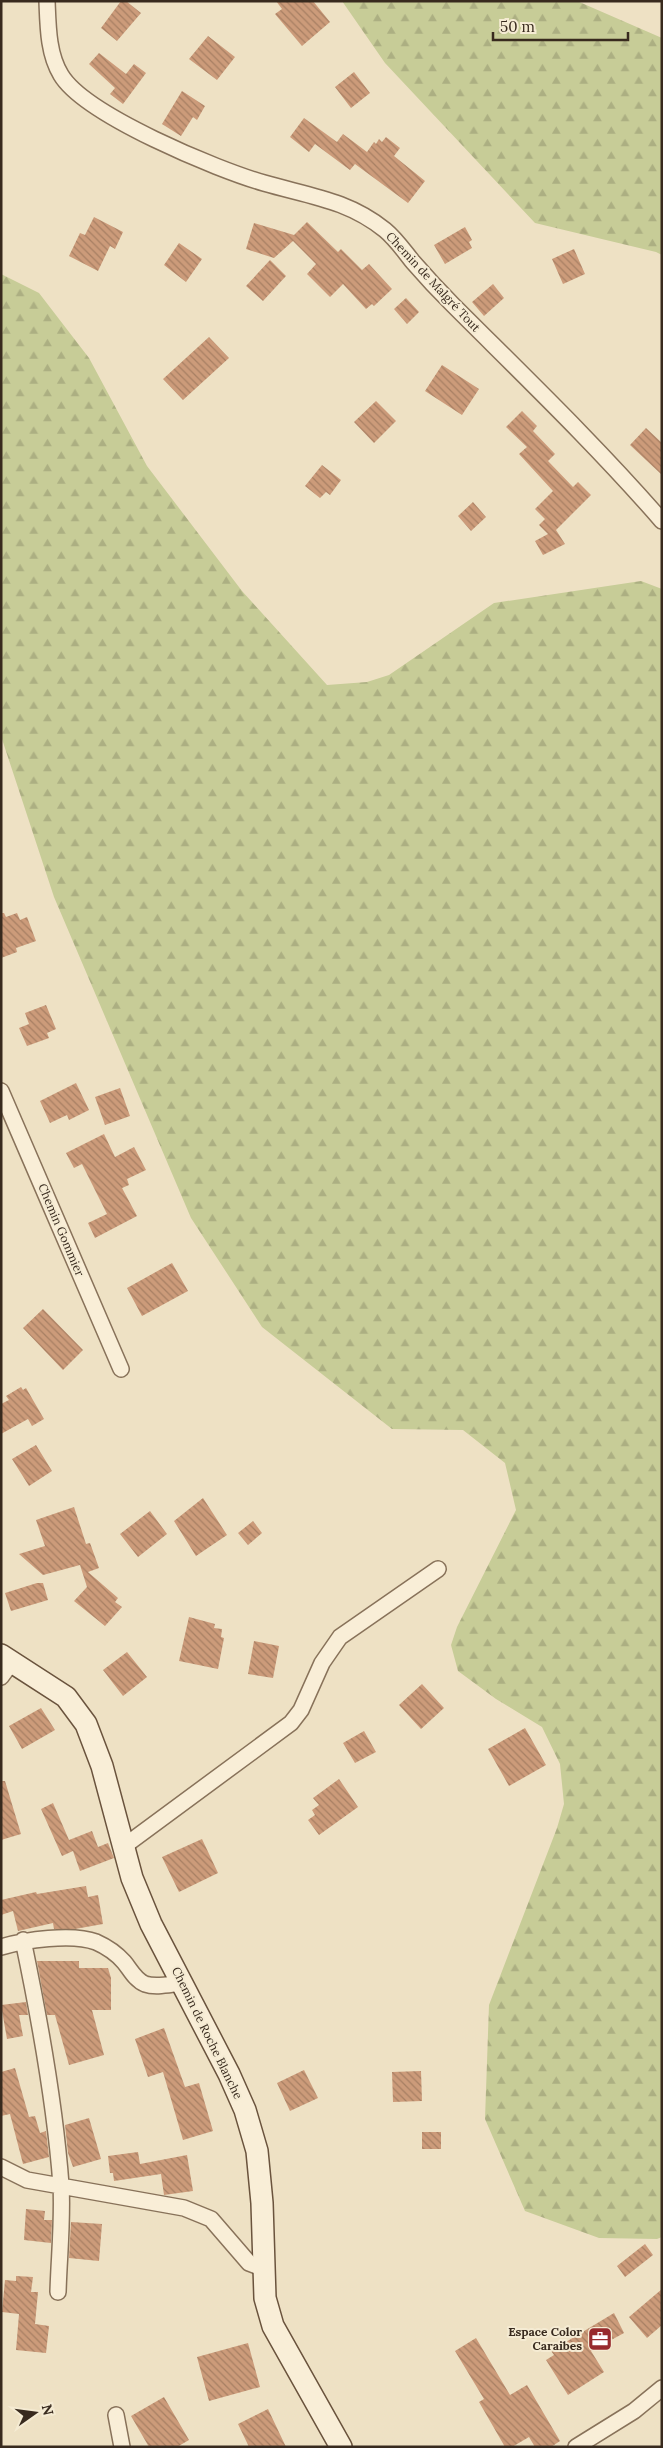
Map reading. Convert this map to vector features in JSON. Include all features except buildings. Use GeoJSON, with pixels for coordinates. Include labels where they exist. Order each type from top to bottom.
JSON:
{"type":"FeatureCollection","features":[{"type":"Feature","properties":{"kind":"main road","name":"Chemin de Roche Blanche"},"geometry":{"type":"LineString","coordinates":[[5,1665],[66,1697],[86,1724],[102,1766],[132,1878],[151,1924],[229,2074],[245,2110],[256,2151],[262,2203],[262,2268],[265,2298],[273,2326],[341,2447]]}},
{"type":"Feature","properties":{"kind":"street","name":"Chemin de Malgré Tout"},"geometry":{"type":"LineString","coordinates":[[47,1],[48,32],[53,54],[60,74],[71,89],[90,104],[187,154],[261,182],[349,206],[366,215],[387,232],[430,281],[662,522]]}},
{"type":"Feature","properties":{"kind":"street","name":"Chemin Gommier"},"geometry":{"type":"LineString","coordinates":[[1,1091],[120,1370]]}},
{"type":"Feature","properties":{"kind":"street"},"geometry":{"type":"LineString","coordinates":[[123,1847],[291,1723],[301,1710],[322,1662],[340,1637],[438,1570]]}},
{"type":"Feature","properties":{"kind":"street"},"geometry":{"type":"LineString","coordinates":[[1,1947],[23,1940],[78,1938],[95,1942],[122,1960],[144,1984],[183,1983]]}},
{"type":"Feature","properties":{"kind":"street"},"geometry":{"type":"LineString","coordinates":[[23,1940],[43,2049],[61,2188],[58,2292]]}},
{"type":"Feature","properties":{"kind":"street"},"geometry":{"type":"LineString","coordinates":[[1,2167],[27,2180],[61,2188],[184,2208],[211,2219],[249,2263],[262,2268]]}},
{"type":"Feature","properties":{"kind":"street"},"geometry":{"type":"LineString","coordinates":[[576,2447],[634,2411],[662,2388]]}},
{"type":"Feature","properties":{"kind":"street"},"geometry":{"type":"LineString","coordinates":[[116,2415],[122,2447]]}},
{"type":"Feature","properties":{"kind":"green space"},"geometry":{"type":"Polygon","coordinates":[[[342,1],[577,1],[662,38],[662,255],[535,223],[385,63],[342,1]]]}},
{"type":"Feature","properties":{"kind":"green space"},"geometry":{"type":"Polygon","coordinates":[[[1,274],[39,293],[89,358],[147,466],[242,591],[327,685],[367,682],[389,675],[494,603],[641,581],[662,589],[662,2237],[657,2239],[599,2238],[525,2211],[485,2119],[489,2005],[557,1828],[564,1804],[560,1764],[542,1727],[496,1699],[458,1671],[451,1645],[457,1627],[516,1510],[505,1463],[463,1430],[392,1429],[262,1327],[191,1218],[54,897],[1,736],[1,274]]]}},
{"type":"Feature","properties":{"kind":"place","name":"Espace Color Caraibes"},"geometry":{"type":"Point","coordinates":[600,2339]}}]}
